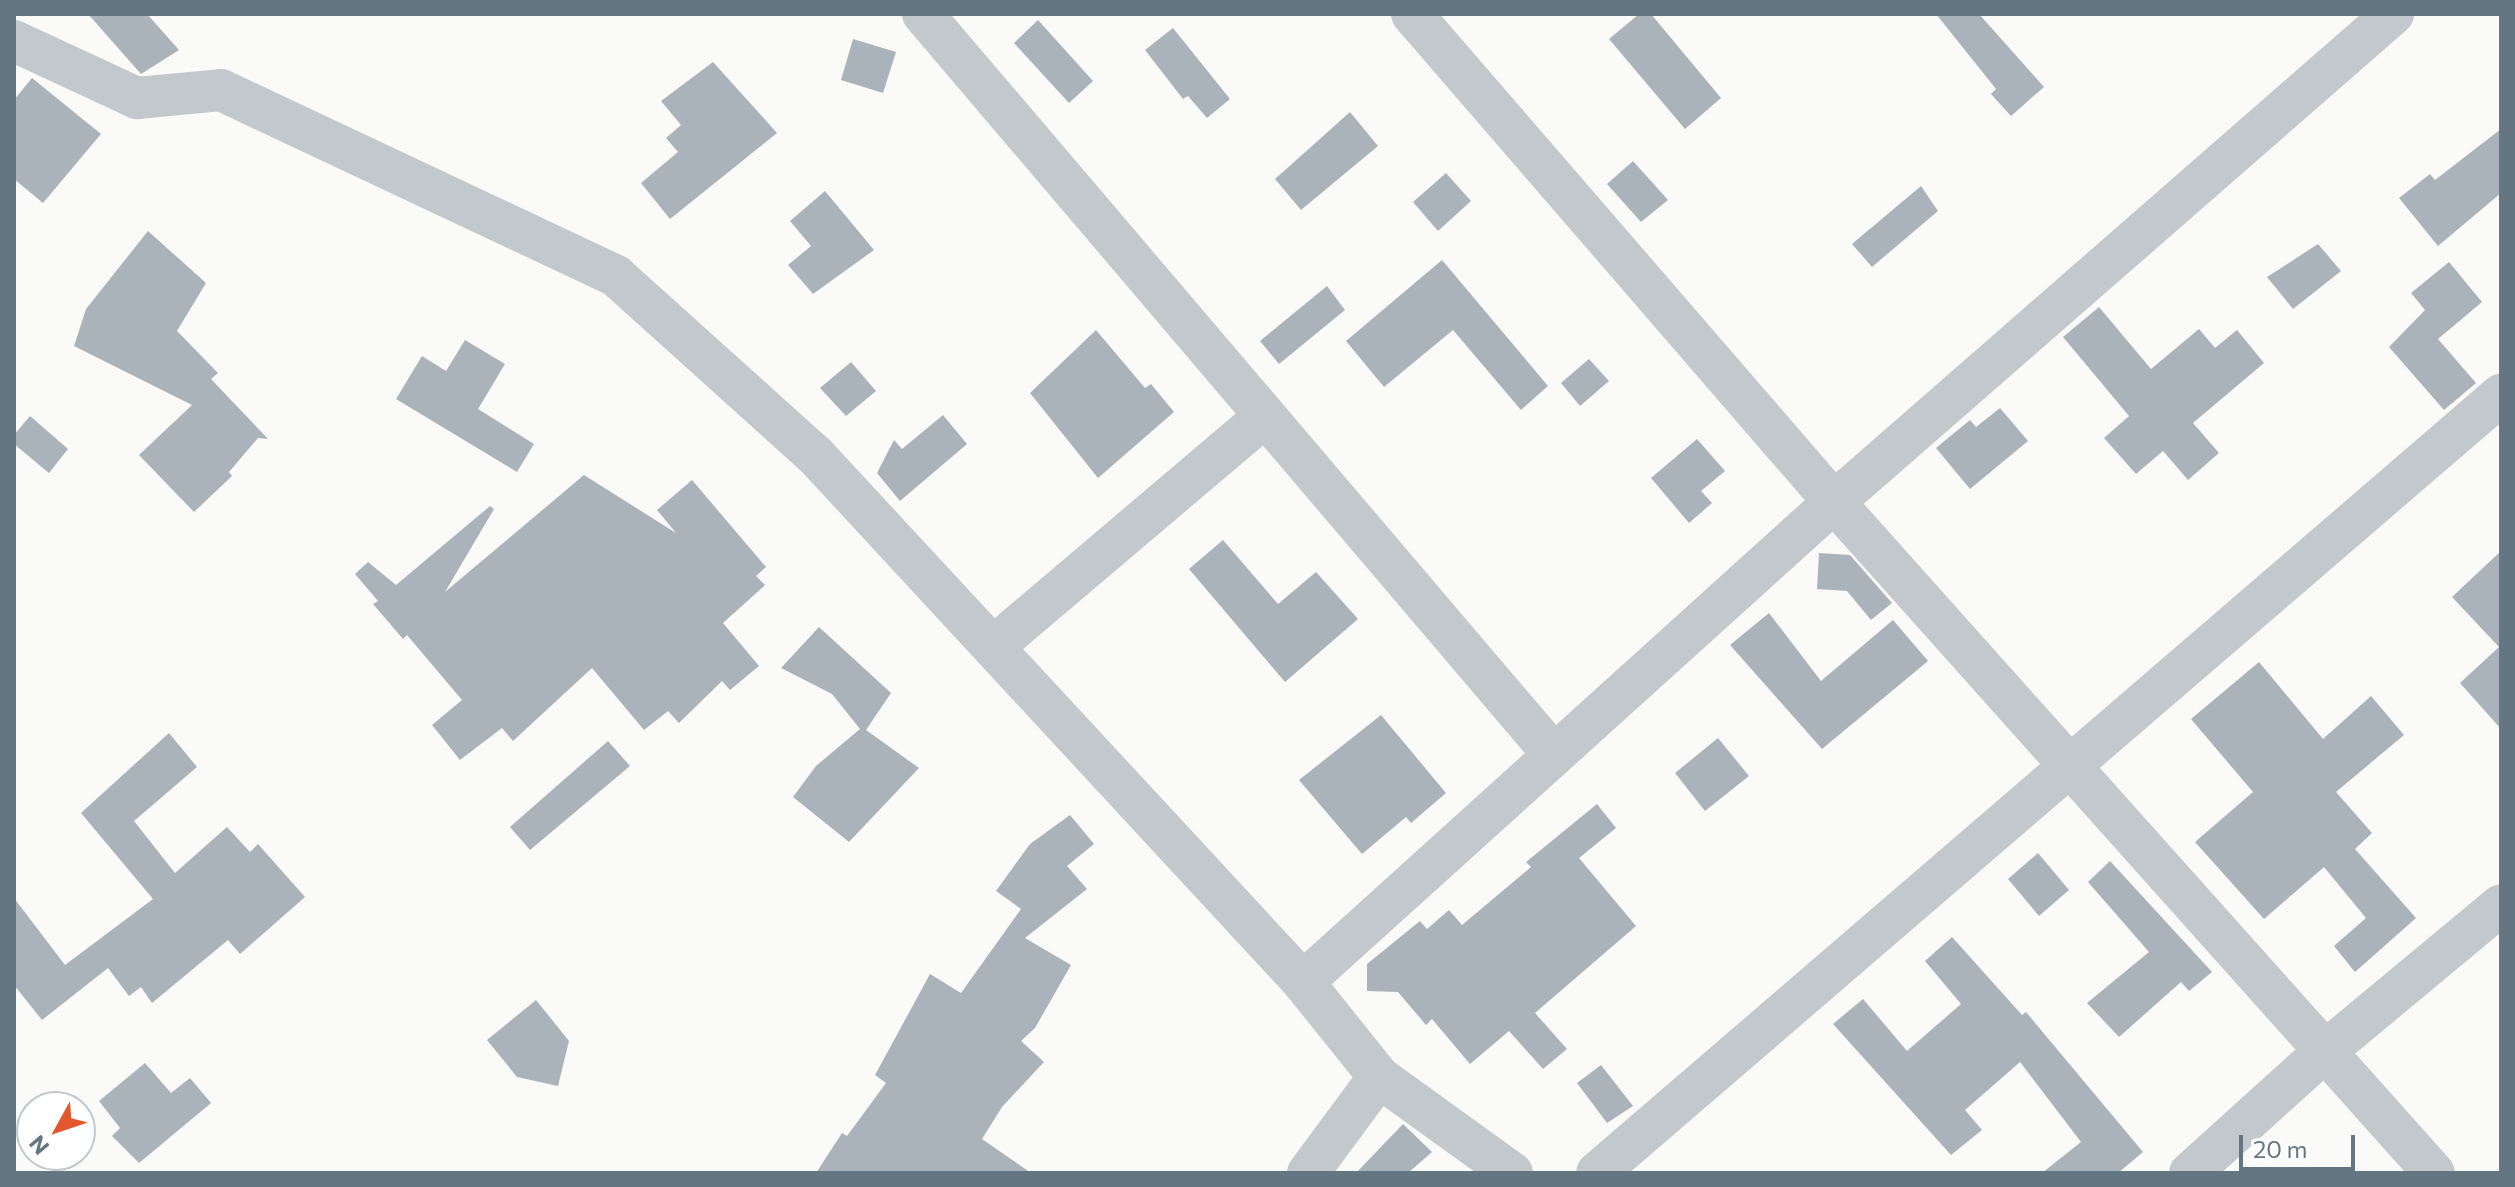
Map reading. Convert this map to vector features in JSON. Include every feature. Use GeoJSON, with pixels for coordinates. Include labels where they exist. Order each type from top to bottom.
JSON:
{"type":"FeatureCollection","features":[{"type":"Feature","properties":{"kind":"street"},"geometry":{"type":"LineString","coordinates":[[923,14],[1554,755]]}},
{"type":"Feature","properties":{"kind":"street"},"geometry":{"type":"LineString","coordinates":[[1412,14],[1834,502],[2323,1053],[2434,1173]]}},
{"type":"Feature","properties":{"kind":"street"},"geometry":{"type":"LineString","coordinates":[[1303,982],[1834,502],[2393,14]]}},
{"type":"Feature","properties":{"kind":"street"},"geometry":{"type":"LineString","coordinates":[[14,41],[137,98],[221,90],[616,276],[815,455],[1303,982],[1379,1077],[1512,1173]]}},
{"type":"Feature","properties":{"kind":"street"},"geometry":{"type":"LineString","coordinates":[[1597,1173],[2501,395]]}},
{"type":"Feature","properties":{"kind":"street"},"geometry":{"type":"LineString","coordinates":[[993,647],[1265,416]]}},
{"type":"Feature","properties":{"kind":"street"},"geometry":{"type":"LineString","coordinates":[[2190,1173],[2323,1053],[2501,905]]}},
{"type":"Feature","properties":{"kind":"street"},"geometry":{"type":"LineString","coordinates":[[1308,1173],[1379,1077]]}},
{"type":"Feature","properties":{"kind":"building"},"geometry":{"type":"Polygon","coordinates":[[[88,14],[147,14],[179,50],[141,74],[88,14]]]}},
{"type":"Feature","properties":{"kind":"building"},"geometry":{"type":"Polygon","coordinates":[[[1639,14],[1651,14],[1721,98],[1685,129],[1609,39],[1639,14]]]}},
{"type":"Feature","properties":{"kind":"building"},"geometry":{"type":"Polygon","coordinates":[[[1936,14],[1979,14],[2044,87],[2011,116],[1991,94],[1996,89],[1936,14]]]}},
{"type":"Feature","properties":{"kind":"building"},"geometry":{"type":"Polygon","coordinates":[[[1038,20],[1093,81],[1069,103],[1014,43],[1038,20]]]}},
{"type":"Feature","properties":{"kind":"building"},"geometry":{"type":"Polygon","coordinates":[[[1173,28],[1230,99],[1207,118],[1188,96],[1183,99],[1145,50],[1173,28]]]}},
{"type":"Feature","properties":{"kind":"building"},"geometry":{"type":"Polygon","coordinates":[[[853,39],[896,52],[883,93],[841,80],[853,39]]]}},
{"type":"Feature","properties":{"kind":"building"},"geometry":{"type":"Polygon","coordinates":[[[713,62],[777,133],[670,219],[641,183],[678,152],[666,138],[681,125],[661,101],[713,62]]]}},
{"type":"Feature","properties":{"kind":"building"},"geometry":{"type":"Polygon","coordinates":[[[32,78],[101,134],[43,203],[14,179],[14,100],[32,78]]]}},
{"type":"Feature","properties":{"kind":"building"},"geometry":{"type":"Polygon","coordinates":[[[1350,112],[1378,146],[1301,210],[1275,179],[1350,112]]]}},
{"type":"Feature","properties":{"kind":"building"},"geometry":{"type":"Polygon","coordinates":[[[2501,129],[2501,193],[2438,246],[2399,198],[2430,174],[2435,180],[2501,129]]]}},
{"type":"Feature","properties":{"kind":"building"},"geometry":{"type":"Polygon","coordinates":[[[1633,161],[1668,200],[1641,222],[1607,184],[1633,161]]]}},
{"type":"Feature","properties":{"kind":"building"},"geometry":{"type":"Polygon","coordinates":[[[1446,173],[1471,201],[1438,231],[1413,202],[1446,173]]]}},
{"type":"Feature","properties":{"kind":"building"},"geometry":{"type":"Polygon","coordinates":[[[1921,186],[1938,211],[1872,267],[1852,244],[1921,186]]]}},
{"type":"Feature","properties":{"kind":"building"},"geometry":{"type":"Polygon","coordinates":[[[825,191],[874,250],[813,294],[788,265],[811,246],[790,221],[825,191]]]}},
{"type":"Feature","properties":{"kind":"building"},"geometry":{"type":"Polygon","coordinates":[[[148,231],[206,283],[177,331],[218,373],[211,379],[268,439],[258,438],[229,472],[232,476],[194,512],[139,455],[192,405],[74,346],[86,309],[148,231]]]}},
{"type":"Feature","properties":{"kind":"building"},"geometry":{"type":"Polygon","coordinates":[[[2318,244],[2341,271],[2293,309],[2267,277],[2318,244]]]}},
{"type":"Feature","properties":{"kind":"building"},"geometry":{"type":"Polygon","coordinates":[[[1442,260],[1548,386],[1521,410],[1453,330],[1384,387],[1346,341],[1442,260]]]}},
{"type":"Feature","properties":{"kind":"building"},"geometry":{"type":"Polygon","coordinates":[[[2449,262],[2482,302],[2438,339],[2476,383],[2444,410],[2389,347],[2425,310],[2411,293],[2449,262]]]}},
{"type":"Feature","properties":{"kind":"building"},"geometry":{"type":"Polygon","coordinates":[[[1327,286],[1345,310],[1279,364],[1260,341],[1327,286]]]}},
{"type":"Feature","properties":{"kind":"building"},"geometry":{"type":"Polygon","coordinates":[[[2099,307],[2151,369],[2199,329],[2215,348],[2237,330],[2264,363],[2193,423],[2219,453],[2188,480],[2163,451],[2136,474],[2104,438],[2129,416],[2063,337],[2099,307]]]}},
{"type":"Feature","properties":{"kind":"building"},"geometry":{"type":"Polygon","coordinates":[[[1096,330],[1145,388],[1151,384],[1174,412],[1098,478],[1030,393],[1096,330]]]}},
{"type":"Feature","properties":{"kind":"building"},"geometry":{"type":"Polygon","coordinates":[[[465,340],[505,364],[478,409],[534,444],[517,472],[396,399],[422,356],[446,371],[465,340]]]}},
{"type":"Feature","properties":{"kind":"building"},"geometry":{"type":"Polygon","coordinates":[[[1589,359],[1609,381],[1580,406],[1561,383],[1589,359]]]}},
{"type":"Feature","properties":{"kind":"building"},"geometry":{"type":"Polygon","coordinates":[[[851,362],[876,391],[846,416],[820,388],[851,362]]]}},
{"type":"Feature","properties":{"kind":"building"},"geometry":{"type":"Polygon","coordinates":[[[2000,408],[2028,441],[1970,489],[1936,448],[1970,420],[1976,427],[2000,408]]]}},
{"type":"Feature","properties":{"kind":"building"},"geometry":{"type":"Polygon","coordinates":[[[943,415],[967,444],[900,501],[877,473],[894,440],[902,449],[943,415]]]}},
{"type":"Feature","properties":{"kind":"building"},"geometry":{"type":"Polygon","coordinates":[[[30,416],[68,449],[49,473],[14,444],[14,435],[30,416]]]}},
{"type":"Feature","properties":{"kind":"building"},"geometry":{"type":"Polygon","coordinates":[[[1697,439],[1725,471],[1701,491],[1712,503],[1689,523],[1651,478],[1697,439]]]}},
{"type":"Feature","properties":{"kind":"building"},"geometry":{"type":"Polygon","coordinates":[[[584,475],[676,533],[657,510],[692,480],[766,567],[756,576],[765,585],[723,623],[759,666],[730,690],[722,681],[679,723],[668,711],[644,730],[592,668],[513,741],[502,728],[460,760],[432,725],[462,700],[407,635],[403,639],[373,604],[378,601],[355,574],[368,562],[396,585],[490,506],[494,509],[445,592],[584,475]]]}},
{"type":"Feature","properties":{"kind":"building"},"geometry":{"type":"Polygon","coordinates":[[[1223,540],[1278,604],[1316,572],[1358,619],[1285,682],[1189,569],[1223,540]]]}},
{"type":"Feature","properties":{"kind":"building"},"geometry":{"type":"Polygon","coordinates":[[[2501,551],[2501,729],[2460,683],[2499,647],[2452,597],[2501,551]]]}},
{"type":"Feature","properties":{"kind":"building"},"geometry":{"type":"Polygon","coordinates":[[[1819,553],[1850,555],[1892,603],[1871,620],[1847,591],[1817,589],[1819,553]]]}},
{"type":"Feature","properties":{"kind":"building"},"geometry":{"type":"Polygon","coordinates":[[[1769,613],[1821,681],[1893,620],[1928,661],[1822,749],[1730,645],[1769,613]]]}},
{"type":"Feature","properties":{"kind":"building"},"geometry":{"type":"Polygon","coordinates":[[[819,627],[891,693],[866,730],[919,768],[849,842],[793,797],[816,766],[860,729],[832,694],[781,668],[819,627]]]}},
{"type":"Feature","properties":{"kind":"building"},"geometry":{"type":"Polygon","coordinates":[[[2259,662],[2323,739],[2371,696],[2404,735],[2336,792],[2372,833],[2355,849],[2416,918],[2355,972],[2334,946],[2366,918],[2324,867],[2264,919],[2195,842],[2253,792],[2191,719],[2259,662]]]}},
{"type":"Feature","properties":{"kind":"building"},"geometry":{"type":"Polygon","coordinates":[[[1381,715],[1446,793],[1411,823],[1406,817],[1362,854],[1299,780],[1381,715]]]}},
{"type":"Feature","properties":{"kind":"building"},"geometry":{"type":"Polygon","coordinates":[[[169,733],[197,767],[134,821],[175,873],[227,827],[250,852],[258,844],[305,897],[240,954],[228,940],[152,1003],[141,987],[129,996],[108,968],[42,1020],[14,985],[14,898],[65,965],[153,899],[81,813],[169,733]]]}},
{"type":"Feature","properties":{"kind":"building"},"geometry":{"type":"Polygon","coordinates":[[[1718,738],[1749,776],[1705,811],[1675,773],[1718,738]]]}},
{"type":"Feature","properties":{"kind":"building"},"geometry":{"type":"Polygon","coordinates":[[[608,741],[630,766],[530,850],[510,827],[608,741]]]}},
{"type":"Feature","properties":{"kind":"building"},"geometry":{"type":"Polygon","coordinates":[[[1597,804],[1616,828],[1579,858],[1636,926],[1535,1013],[1567,1049],[1543,1069],[1509,1031],[1470,1064],[1432,1019],[1426,1025],[1398,992],[1367,991],[1367,964],[1420,921],[1427,929],[1449,910],[1462,925],[1531,867],[1526,862],[1597,804]]]}},
{"type":"Feature","properties":{"kind":"building"},"geometry":{"type":"Polygon","coordinates":[[[1070,815],[1094,844],[1067,866],[1087,889],[1025,938],[1071,965],[1035,1028],[1021,1041],[1044,1062],[1002,1107],[982,1139],[1031,1173],[816,1173],[842,1133],[847,1136],[886,1083],[875,1075],[930,974],[961,993],[1021,909],[996,891],[1030,844],[1070,815]]]}},
{"type":"Feature","properties":{"kind":"building"},"geometry":{"type":"Polygon","coordinates":[[[2038,853],[2069,890],[2039,916],[2008,879],[2038,853]]]}},
{"type":"Feature","properties":{"kind":"building"},"geometry":{"type":"Polygon","coordinates":[[[2110,861],[2212,972],[2189,991],[2181,982],[2119,1037],[2087,1003],[2149,952],[2088,882],[2110,861]]]}},
{"type":"Feature","properties":{"kind":"building"},"geometry":{"type":"Polygon","coordinates":[[[1952,937],[2022,1015],[2026,1012],[2143,1152],[2118,1173],[2042,1173],[2081,1142],[2020,1062],[1965,1110],[1982,1130],[1951,1155],[1833,1024],[1863,999],[1907,1051],[1961,1004],[1925,961],[1952,937]]]}},
{"type":"Feature","properties":{"kind":"building"},"geometry":{"type":"Polygon","coordinates":[[[536,1000],[569,1041],[558,1086],[517,1077],[487,1040],[536,1000]]]}},
{"type":"Feature","properties":{"kind":"building"},"geometry":{"type":"Polygon","coordinates":[[[145,1063],[171,1093],[190,1078],[211,1103],[139,1163],[112,1136],[120,1128],[99,1101],[145,1063]]]}},
{"type":"Feature","properties":{"kind":"building"},"geometry":{"type":"Polygon","coordinates":[[[1601,1065],[1633,1106],[1607,1123],[1577,1083],[1601,1065]]]}},
{"type":"Feature","properties":{"kind":"building"},"geometry":{"type":"Polygon","coordinates":[[[1403,1124],[1432,1152],[1408,1173],[1356,1173],[1403,1124]]]}}]}
